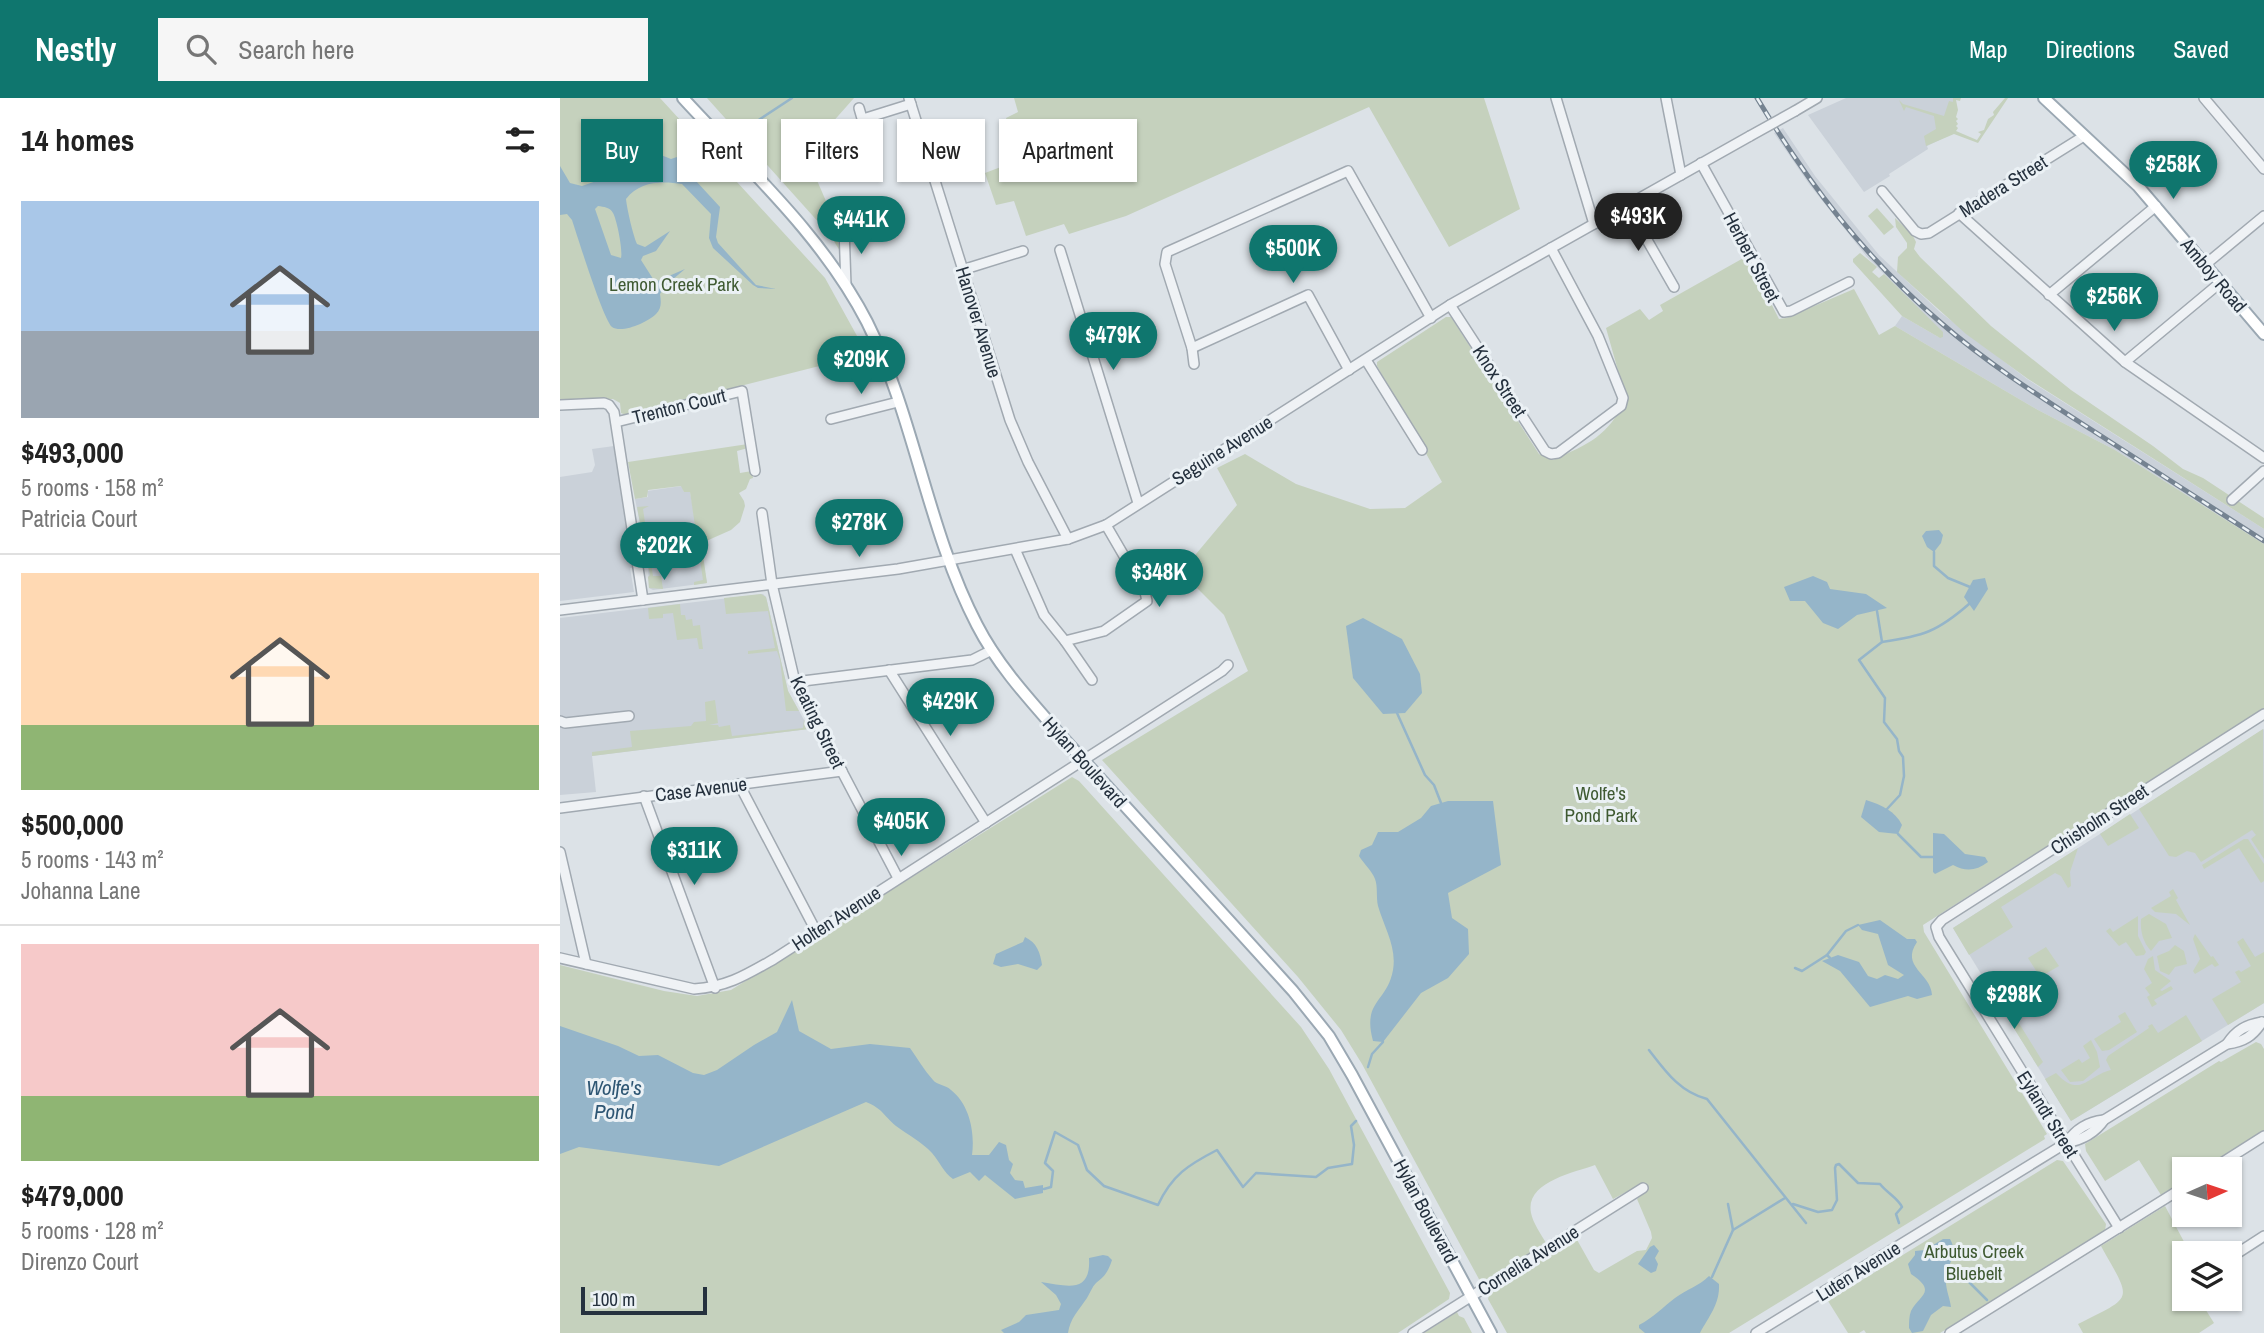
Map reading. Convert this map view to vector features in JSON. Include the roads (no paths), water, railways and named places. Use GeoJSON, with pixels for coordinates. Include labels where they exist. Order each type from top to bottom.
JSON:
{"type":"FeatureCollection","features":[{"type":"Feature","properties":{"kind":"main road","name":"Hylan Boulevard"},"geometry":{"type":"LineString","coordinates":[[683,98],[811,236],[846,286],[874,337],[949,560],[969,609],[992,650],[1019,688],[1293,991],[1322,1027],[1347,1065],[1491,1333]]}},
{"type":"Feature","properties":{"kind":"main road","name":"Amboy Road"},"geometry":{"type":"LineString","coordinates":[[2044,98],[2120,168],[2156,206],[2264,334]]}},
{"type":"Feature","properties":{"kind":"street"},"geometry":{"type":"LineString","coordinates":[[1556,98],[1594,224]]}},
{"type":"Feature","properties":{"kind":"street"},"geometry":{"type":"LineString","coordinates":[[1666,98],[1681,175]]}},
{"type":"Feature","properties":{"kind":"street","name":"Seguine Avenue"},"geometry":{"type":"LineString","coordinates":[[560,610],[898,569],[1068,539],[1106,525],[1450,305],[1795,111],[1805,101],[1818,98]]}},
{"type":"Feature","properties":{"kind":"street"},"geometry":{"type":"LineString","coordinates":[[2204,98],[2264,169]]}},
{"type":"Feature","properties":{"kind":"street"},"geometry":{"type":"LineString","coordinates":[[859,108],[863,119],[910,101]]}},
{"type":"Feature","properties":{"kind":"street","name":"Hanover Avenue"},"geometry":{"type":"LineString","coordinates":[[910,101],[1010,420],[1028,462],[1068,539]]}},
{"type":"Feature","properties":{"kind":"street","name":"Madera Street"},"geometry":{"type":"LineString","coordinates":[[1882,191],[1915,231],[1921,234],[1929,233],[2084,136]]}},
{"type":"Feature","properties":{"kind":"street","name":"Herbert Street"},"geometry":{"type":"LineString","coordinates":[[1702,163],[1784,312],[1849,282]]}},
{"type":"Feature","properties":{"kind":"street"},"geometry":{"type":"LineString","coordinates":[[1194,364],[1192,348],[1165,264],[1167,252],[1348,171],[1431,318]]}},
{"type":"Feature","properties":{"kind":"street"},"geometry":{"type":"LineString","coordinates":[[1627,205],[1674,287]]}},
{"type":"Feature","properties":{"kind":"street"},"geometry":{"type":"LineString","coordinates":[[2049,295],[2156,206]]}},
{"type":"Feature","properties":{"kind":"street"},"geometry":{"type":"LineString","coordinates":[[1959,213],[2125,362],[2264,458]]}},
{"type":"Feature","properties":{"kind":"street"},"geometry":{"type":"LineString","coordinates":[[2206,264],[2264,216]]}},
{"type":"Feature","properties":{"kind":"street"},"geometry":{"type":"LineString","coordinates":[[844,227],[846,286]]}},
{"type":"Feature","properties":{"kind":"street","name":"Knox Street"},"geometry":{"type":"LineString","coordinates":[[1450,305],[1545,451],[1558,453],[1620,406],[1623,398],[1598,336],[1551,248]]}},
{"type":"Feature","properties":{"kind":"street"},"geometry":{"type":"LineString","coordinates":[[1060,250],[1138,503]]}},
{"type":"Feature","properties":{"kind":"street"},"geometry":{"type":"LineString","coordinates":[[962,270],[1023,251]]}},
{"type":"Feature","properties":{"kind":"street"},"geometry":{"type":"LineString","coordinates":[[2125,362],[2221,282]]}},
{"type":"Feature","properties":{"kind":"street"},"geometry":{"type":"LineString","coordinates":[[1192,348],[1308,295],[1349,370]]}},
{"type":"Feature","properties":{"kind":"street"},"geometry":{"type":"LineString","coordinates":[[1366,360],[1422,450]]}},
{"type":"Feature","properties":{"kind":"street","name":"Trenton Court"},"geometry":{"type":"LineString","coordinates":[[560,405],[609,404],[616,422],[742,391],[755,471]]}},
{"type":"Feature","properties":{"kind":"street"},"geometry":{"type":"LineString","coordinates":[[831,419],[898,402]]}},
{"type":"Feature","properties":{"kind":"street"},"geometry":{"type":"LineString","coordinates":[[616,422],[643,600]]}},
{"type":"Feature","properties":{"kind":"street"},"geometry":{"type":"LineString","coordinates":[[2232,499],[2264,471]]}},
{"type":"Feature","properties":{"kind":"street","name":"Keating Street"},"geometry":{"type":"LineString","coordinates":[[762,513],[772,584],[795,682],[898,878]]}},
{"type":"Feature","properties":{"kind":"street"},"geometry":{"type":"LineString","coordinates":[[1065,641],[1104,631],[1147,601],[1145,592],[1106,525]]}},
{"type":"Feature","properties":{"kind":"street"},"geometry":{"type":"LineString","coordinates":[[1015,549],[1044,615],[1092,680]]}},
{"type":"Feature","properties":{"kind":"street"},"geometry":{"type":"LineString","coordinates":[[795,682],[978,659],[992,650]]}},
{"type":"Feature","properties":{"kind":"street","name":"Holten Avenue"},"geometry":{"type":"LineString","coordinates":[[560,958],[694,989],[715,988],[737,981],[1222,671],[1227,665]]}},
{"type":"Feature","properties":{"kind":"street"},"geometry":{"type":"LineString","coordinates":[[889,670],[985,823]]}},
{"type":"Feature","properties":{"kind":"street","name":"Chisholm Street"},"geometry":{"type":"LineString","coordinates":[[1936,927],[1942,920],[2264,714]]}},
{"type":"Feature","properties":{"kind":"street"},"geometry":{"type":"LineString","coordinates":[[560,721],[565,723],[629,716]]}},
{"type":"Feature","properties":{"kind":"street","name":"Case Avenue"},"geometry":{"type":"LineString","coordinates":[[560,807],[842,771]]}},
{"type":"Feature","properties":{"kind":"street"},"geometry":{"type":"LineString","coordinates":[[740,784],[816,931]]}},
{"type":"Feature","properties":{"kind":"street"},"geometry":{"type":"LineString","coordinates":[[644,796],[715,988]]}},
{"type":"Feature","properties":{"kind":"street"},"geometry":{"type":"LineString","coordinates":[[560,852],[586,964]]}},
{"type":"Feature","properties":{"kind":"street","name":"Eylandt Street"},"geometry":{"type":"LineString","coordinates":[[1936,927],[1937,934],[2119,1228]]}},
{"type":"Feature","properties":{"kind":"street","name":"Luten Avenue"},"geometry":{"type":"LineString","coordinates":[[1756,1333],[1771,1329],[2066,1143],[2074,1132],[2092,1121],[2104,1120],[2227,1044],[2239,1043],[2254,1034],[2263,1023]]}},
{"type":"Feature","properties":{"kind":"street"},"geometry":{"type":"LineString","coordinates":[[2231,1157],[2264,1136]]}},
{"type":"Feature","properties":{"kind":"street","name":"Cornelia Avenue"},"geometry":{"type":"LineString","coordinates":[[1413,1333],[1643,1188]]}},
{"type":"Feature","properties":{"kind":"street"},"geometry":{"type":"LineString","coordinates":[[1950,1333],[2172,1195]]}},
{"type":"Feature","properties":{"kind":"street"},"geometry":{"type":"LineString","coordinates":[[2242,1250],[2264,1236]]}},
{"type":"Feature","properties":{"kind":"water"},"geometry":{"type":"Polygon","coordinates":[[[663,156],[671,159],[677,157],[677,182],[697,182],[720,207],[716,237],[718,243],[756,285],[776,289],[753,285],[713,248],[709,238],[711,214],[682,184],[651,184],[638,189],[626,199],[637,244],[645,247],[670,231],[656,251],[643,256],[641,260],[655,282],[685,269],[665,286],[660,294],[661,302],[656,314],[628,328],[616,329],[608,321],[597,294],[572,220],[567,214],[560,215],[560,166],[570,183],[582,186],[594,182],[663,182],[663,156]],[[598,206],[595,209],[611,255],[621,258],[615,217],[607,208],[598,206]]]}},
{"type":"Feature","properties":{"kind":"water"},"geometry":{"type":"Polygon","coordinates":[[[1939,530],[1943,535],[1934,552],[1927,547],[1922,536],[1926,531],[1939,530]]]}},
{"type":"Feature","properties":{"kind":"water"},"geometry":{"type":"Polygon","coordinates":[[[1813,576],[1827,582],[1830,589],[1866,594],[1887,608],[1857,615],[1838,629],[1823,623],[1805,601],[1790,601],[1784,587],[1813,576]]]}},
{"type":"Feature","properties":{"kind":"water"},"geometry":{"type":"Polygon","coordinates":[[[1985,578],[1988,589],[1974,611],[1964,597],[1973,580],[1985,578]]]}},
{"type":"Feature","properties":{"kind":"water"},"geometry":{"type":"Polygon","coordinates":[[[1363,618],[1402,639],[1420,674],[1422,693],[1405,713],[1383,714],[1353,678],[1346,626],[1363,618]]]}},
{"type":"Feature","properties":{"kind":"water"},"geometry":{"type":"Polygon","coordinates":[[[1866,800],[1883,806],[1896,816],[1902,825],[1898,834],[1879,832],[1861,817],[1866,800]]]}},
{"type":"Feature","properties":{"kind":"water"},"geometry":{"type":"Polygon","coordinates":[[[1448,801],[1493,801],[1501,865],[1448,893],[1452,918],[1468,929],[1469,954],[1448,978],[1421,993],[1383,1042],[1373,1041],[1370,1028],[1373,1009],[1390,981],[1394,962],[1378,906],[1375,879],[1359,856],[1361,850],[1372,845],[1378,832],[1398,832],[1421,818],[1431,806],[1448,801]]]}},
{"type":"Feature","properties":{"kind":"water"},"geometry":{"type":"Polygon","coordinates":[[[1933,833],[1944,834],[1965,854],[1985,857],[1988,862],[1971,870],[1953,865],[1935,874],[1933,833]]]}},
{"type":"Feature","properties":{"kind":"water"},"geometry":{"type":"Polygon","coordinates":[[[1880,920],[1907,939],[1915,939],[1917,942],[1912,958],[1927,981],[1932,995],[1917,999],[1908,996],[1870,1007],[1840,971],[1822,961],[1838,955],[1859,962],[1868,976],[1877,979],[1885,975],[1898,979],[1904,975],[1888,965],[1878,934],[1862,930],[1858,925],[1880,920]]]}},
{"type":"Feature","properties":{"kind":"water"},"geometry":{"type":"Polygon","coordinates":[[[1025,937],[1039,952],[1042,965],[1037,970],[1018,964],[1001,967],[993,964],[996,954],[1023,942],[1025,937]]]}},
{"type":"Feature","properties":{"kind":"water","name":"Wolfe's Pond"},"geometry":{"type":"Polygon","coordinates":[[[792,1000],[799,1031],[831,1049],[870,1044],[910,1048],[933,1080],[949,1088],[963,1103],[972,1129],[972,1155],[989,1155],[999,1142],[1006,1145],[1009,1160],[1013,1164],[1010,1173],[1015,1180],[1023,1181],[1025,1188],[1043,1185],[1043,1193],[1015,1199],[985,1175],[979,1181],[970,1172],[953,1179],[928,1149],[866,1102],[719,1166],[579,1147],[560,1154],[560,1026],[639,1056],[658,1055],[693,1073],[704,1075],[717,1070],[777,1032],[792,1000]]]}},
{"type":"Feature","properties":{"kind":"water"},"geometry":{"type":"Polygon","coordinates":[[[1943,1239],[1950,1239],[1953,1249],[1946,1278],[1951,1307],[1943,1306],[1931,1315],[1923,1331],[1912,1333],[1909,1328],[1910,1313],[1925,1289],[1911,1274],[1908,1264],[1915,1251],[1925,1250],[1943,1239]]]}},
{"type":"Feature","properties":{"kind":"water"},"geometry":{"type":"Polygon","coordinates":[[[1654,1245],[1659,1251],[1655,1258],[1658,1264],[1656,1271],[1651,1273],[1638,1264],[1654,1245]]]}},
{"type":"Feature","properties":{"kind":"water"},"geometry":{"type":"Polygon","coordinates":[[[1103,1255],[1112,1260],[1109,1268],[1075,1314],[1068,1333],[1004,1333],[1001,1330],[1019,1322],[1026,1315],[1059,1310],[1061,1304],[1056,1295],[1041,1282],[1076,1285],[1086,1278],[1089,1258],[1103,1255]]]}},
{"type":"Feature","properties":{"kind":"water"},"geometry":{"type":"Polygon","coordinates":[[[1709,1276],[1719,1284],[1718,1298],[1700,1333],[1645,1333],[1639,1328],[1639,1325],[1675,1298],[1709,1276]]]}},
{"type":"Feature","properties":{"kind":"waterway"},"geometry":{"type":"LineString","coordinates":[[760,119],[792,98]]}},
{"type":"Feature","properties":{"kind":"waterway"},"geometry":{"type":"LineString","coordinates":[[1934,552],[1934,566],[1948,578],[1970,587]]}},
{"type":"Feature","properties":{"kind":"waterway"},"geometry":{"type":"LineString","coordinates":[[1882,642],[1929,631],[1948,621],[1969,604]]}},
{"type":"Feature","properties":{"kind":"waterway"},"geometry":{"type":"LineString","coordinates":[[1877,611],[1882,642],[1859,660],[1885,698],[1884,722],[1897,739],[1903,757],[1904,776],[1900,795],[1887,809]]}},
{"type":"Feature","properties":{"kind":"waterway"},"geometry":{"type":"LineString","coordinates":[[1397,713],[1441,803]]}},
{"type":"Feature","properties":{"kind":"waterway"},"geometry":{"type":"LineString","coordinates":[[1898,834],[1921,857],[1934,857]]}},
{"type":"Feature","properties":{"kind":"waterway"},"geometry":{"type":"LineString","coordinates":[[1830,958],[1827,955],[1846,931],[1858,925]]}},
{"type":"Feature","properties":{"kind":"waterway"},"geometry":{"type":"LineString","coordinates":[[1795,968],[1802,971],[1827,955]]}},
{"type":"Feature","properties":{"kind":"waterway"},"geometry":{"type":"LineString","coordinates":[[1368,1067],[1372,1054],[1383,1042]]}},
{"type":"Feature","properties":{"kind":"waterway"},"geometry":{"type":"LineString","coordinates":[[1649,1050],[1681,1086],[1707,1099],[1806,1223]]}},
{"type":"Feature","properties":{"kind":"waterway"},"geometry":{"type":"LineString","coordinates":[[1044,1189],[1051,1187],[1053,1171],[1045,1163],[1055,1132],[1078,1145],[1087,1170],[1104,1186],[1158,1205],[1175,1178],[1217,1150],[1243,1187],[1256,1173],[1316,1177],[1328,1168],[1352,1164],[1354,1145],[1351,1126],[1356,1121]]}},
{"type":"Feature","properties":{"kind":"waterway"},"geometry":{"type":"LineString","coordinates":[[1793,1204],[1818,1212],[1832,1210],[1837,1200],[1835,1168],[1839,1164],[1858,1183],[1880,1184],[1895,1198],[1902,1207],[1896,1214],[1899,1223]]}},
{"type":"Feature","properties":{"kind":"waterway"},"geometry":{"type":"LineString","coordinates":[[1733,1230],[1785,1198]]}},
{"type":"Feature","properties":{"kind":"waterway"},"geometry":{"type":"LineString","coordinates":[[1712,1277],[1733,1230],[1728,1204]]}},
{"type":"Feature","properties":{"kind":"waterway"},"geometry":{"type":"LineString","coordinates":[[1950,1267],[1960,1273],[1987,1300]]}},
{"type":"Feature","properties":{"kind":"railway"},"geometry":{"type":"LineString","coordinates":[[1757,98],[1796,160],[1839,217],[1887,272],[1940,322],[2035,393],[2264,541]]}},
{"type":"Feature","properties":{"kind":"park label","name":"Lemon Creek Park"},"geometry":{"type":"Point","coordinates":[674,284]}},
{"type":"Feature","properties":{"kind":"park label","name":"Wolfe's Pond Park"},"geometry":{"type":"Point","coordinates":[1601,804]}},
{"type":"Feature","properties":{"kind":"park label","name":"Arbutus Creek Bluebelt"},"geometry":{"type":"Point","coordinates":[1974,1262]}}]}
